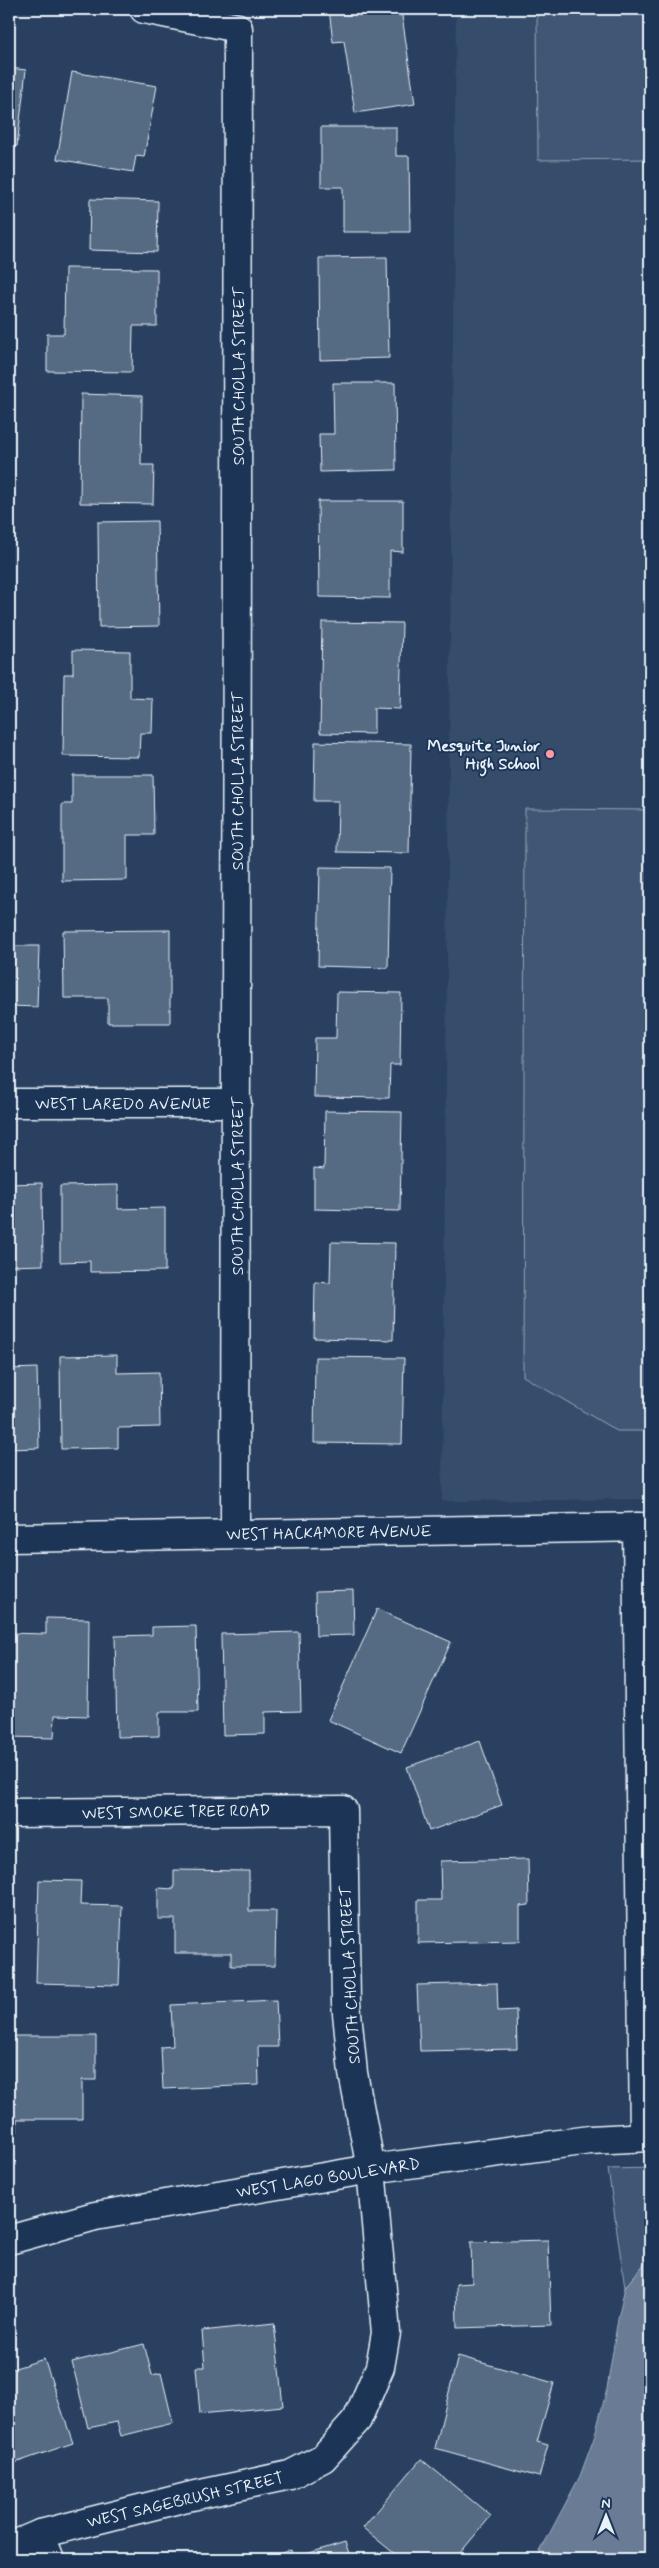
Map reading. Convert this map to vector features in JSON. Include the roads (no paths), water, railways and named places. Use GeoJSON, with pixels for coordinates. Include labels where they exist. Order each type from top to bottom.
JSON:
{"type":"FeatureCollection","features":[{"type":"Feature","properties":{"kind":"street","name":"SOUTH CHOLLA STREET"},"geometry":{"type":"LineString","coordinates":[[144,9],[238,28],[235,1533]]}},
{"type":"Feature","properties":{"kind":"street","name":"WEST LAREDO AVENUE"},"geometry":{"type":"LineString","coordinates":[[9,1103],[237,1103]]}},
{"type":"Feature","properties":{"kind":"street","name":"WEST HACKAMORE AVENUE"},"geometry":{"type":"LineString","coordinates":[[9,1538],[643,1527]]}},
{"type":"Feature","properties":{"kind":"street"},"geometry":{"type":"LineString","coordinates":[[643,1527],[647,2136]]}},
{"type":"Feature","properties":{"kind":"street","name":"SOUTH CHOLLA STREET"},"geometry":{"type":"LineString","coordinates":[[343,1810],[346,2003],[353,2073],[371,2169]]}},
{"type":"Feature","properties":{"kind":"street","name":"WEST SMOKE TREE ROAD"},"geometry":{"type":"LineString","coordinates":[[9,1813],[343,1810]]}},
{"type":"Feature","properties":{"kind":"street","name":"WEST LAGO BOULEVARD"},"geometry":{"type":"LineString","coordinates":[[9,2240],[95,2216],[371,2169],[590,2140],[647,2136]]}},
{"type":"Feature","properties":{"kind":"street","name":"WEST SAGEBRUSH STREET"},"geometry":{"type":"LineString","coordinates":[[9,2547],[40,2534],[188,2497],[290,2476],[323,2458],[357,2420],[380,2367],[386,2333],[371,2169]]}},
{"type":"Feature","properties":{"kind":"street"},"geometry":{"type":"LineString","coordinates":[[40,2534],[50,2559]]}},
{"type":"Feature","properties":{"kind":"place","name":"Mesquite Junior High School"},"geometry":{"type":"Point","coordinates":[550,754]}}]}
